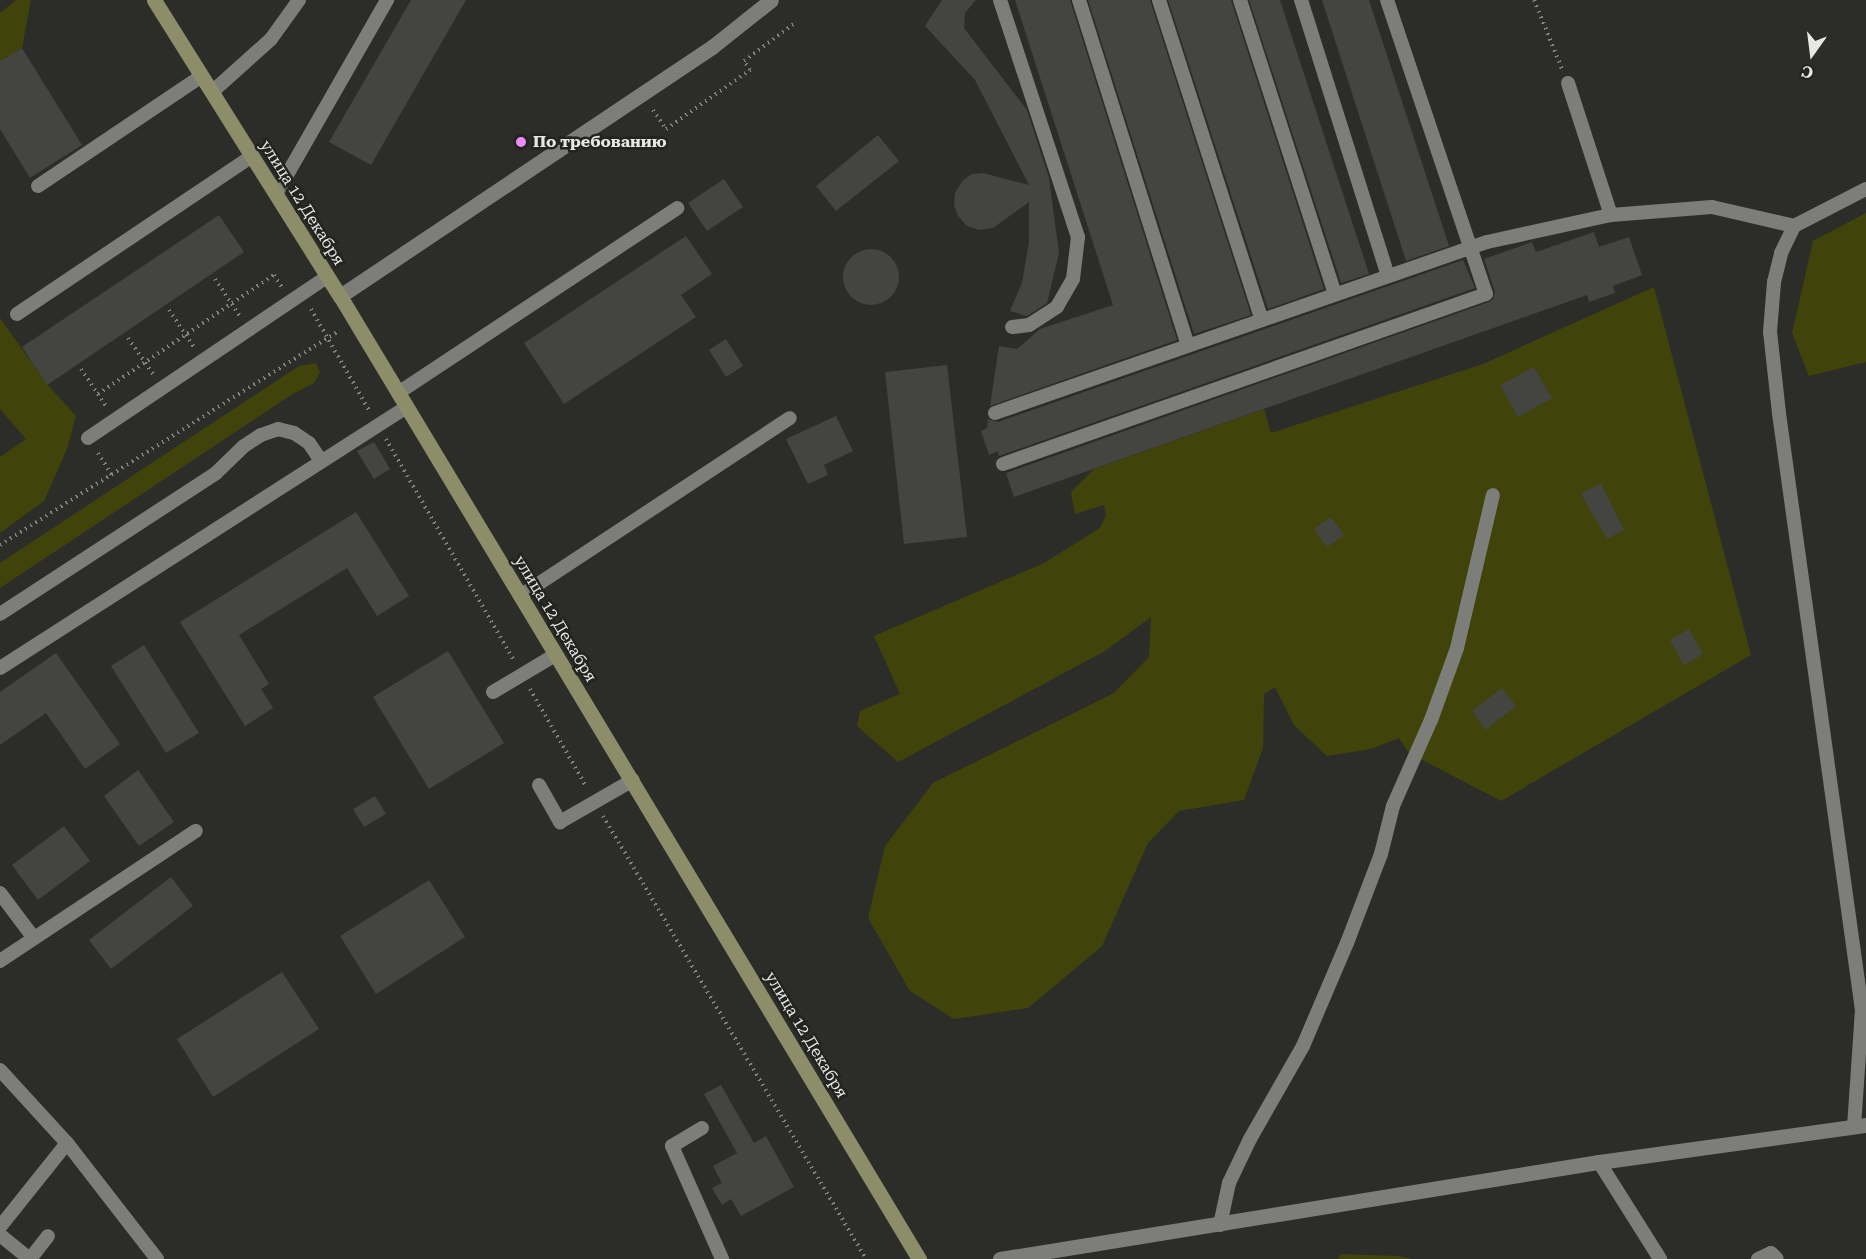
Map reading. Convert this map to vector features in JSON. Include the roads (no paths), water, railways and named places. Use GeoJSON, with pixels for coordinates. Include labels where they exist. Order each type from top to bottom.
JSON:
{"type":"FeatureCollection","features":[{"type":"Feature","properties":{"kind":"main road","name":"улица 12 Декабря"},"geometry":{"type":"LineString","coordinates":[[154,0],[340,296],[920,1259]]}},
{"type":"Feature","properties":{"kind":"street"},"geometry":{"type":"LineString","coordinates":[[340,296],[712,47],[771,0]]}},
{"type":"Feature","properties":{"kind":"street"},"geometry":{"type":"LineString","coordinates":[[1000,1259],[1599,1162],[1860,1126]]}},
{"type":"Feature","properties":{"kind":"lane"},"geometry":{"type":"LineString","coordinates":[[212,92],[271,39],[299,0]]}},
{"type":"Feature","properties":{"kind":"lane"},"geometry":{"type":"LineString","coordinates":[[276,194],[387,0]]}},
{"type":"Feature","properties":{"kind":"lane"},"geometry":{"type":"LineString","coordinates":[[1000,0],[1078,237],[1073,279],[1057,307],[1029,325],[1012,327]]}},
{"type":"Feature","properties":{"kind":"lane"},"geometry":{"type":"LineString","coordinates":[[1079,0],[1188,345]]}},
{"type":"Feature","properties":{"kind":"lane"},"geometry":{"type":"LineString","coordinates":[[1160,0],[1262,320]]}},
{"type":"Feature","properties":{"kind":"lane"},"geometry":{"type":"LineString","coordinates":[[1240,0],[1335,294]]}},
{"type":"Feature","properties":{"kind":"lane"},"geometry":{"type":"LineString","coordinates":[[1301,0],[1388,276]]}},
{"type":"Feature","properties":{"kind":"lane"},"geometry":{"type":"LineString","coordinates":[[1003,464],[1486,294],[1387,0]]}},
{"type":"Feature","properties":{"kind":"lane"},"geometry":{"type":"LineString","coordinates":[[38,186],[202,76]]}},
{"type":"Feature","properties":{"kind":"lane"},"geometry":{"type":"LineString","coordinates":[[1568,83],[1611,215]]}},
{"type":"Feature","properties":{"kind":"lane"},"geometry":{"type":"LineString","coordinates":[[17,314],[251,157]]}},
{"type":"Feature","properties":{"kind":"lane"},"geometry":{"type":"LineString","coordinates":[[1860,1126],[1862,1010],[1779,413],[1770,332],[1774,282],[1781,253],[1794,226],[1866,189]]}},
{"type":"Feature","properties":{"kind":"lane"},"geometry":{"type":"LineString","coordinates":[[995,413],[1487,242],[1611,215],[1712,207],[1794,226]]}},
{"type":"Feature","properties":{"kind":"lane"},"geometry":{"type":"LineString","coordinates":[[0,668],[378,425],[402,400],[677,208]]}},
{"type":"Feature","properties":{"kind":"lane"},"geometry":{"type":"LineString","coordinates":[[88,438],[327,277]]}},
{"type":"Feature","properties":{"kind":"lane"},"geometry":{"type":"LineString","coordinates":[[520,596],[790,418]]}},
{"type":"Feature","properties":{"kind":"lane"},"geometry":{"type":"LineString","coordinates":[[0,614],[216,472],[244,446],[261,435],[278,429],[294,433],[309,443],[321,462]]}},
{"type":"Feature","properties":{"kind":"lane"},"geometry":{"type":"LineString","coordinates":[[1220,1225],[1229,1183],[1250,1138],[1303,1046],[1381,854],[1393,806],[1431,720],[1457,648],[1492,495]]}},
{"type":"Feature","properties":{"kind":"lane"},"geometry":{"type":"LineString","coordinates":[[493,692],[555,655]]}},
{"type":"Feature","properties":{"kind":"lane"},"geometry":{"type":"LineString","coordinates":[[539,784],[560,822],[633,780]]}},
{"type":"Feature","properties":{"kind":"lane"},"geometry":{"type":"LineString","coordinates":[[0,962],[33,937],[196,831]]}},
{"type":"Feature","properties":{"kind":"lane"},"geometry":{"type":"LineString","coordinates":[[0,892],[33,937]]}},
{"type":"Feature","properties":{"kind":"lane"},"geometry":{"type":"LineString","coordinates":[[0,1070],[67,1143],[157,1259]]}},
{"type":"Feature","properties":{"kind":"lane"},"geometry":{"type":"LineString","coordinates":[[702,1128],[672,1146],[722,1259]]}},
{"type":"Feature","properties":{"kind":"lane"},"geometry":{"type":"LineString","coordinates":[[0,1227],[67,1143]]}},
{"type":"Feature","properties":{"kind":"lane"},"geometry":{"type":"LineString","coordinates":[[1599,1162],[1660,1259]]}},
{"type":"Feature","properties":{"kind":"lane"},"geometry":{"type":"LineString","coordinates":[[0,1235],[30,1259],[48,1236]]}},
{"type":"Feature","properties":{"kind":"lane"},"geometry":{"type":"LineString","coordinates":[[1758,1259],[1771,1253],[1777,1259]]}},
{"type":"Feature","properties":{"kind":"place","name":"По требованию"},"geometry":{"type":"Point","coordinates":[521,142]}}]}
